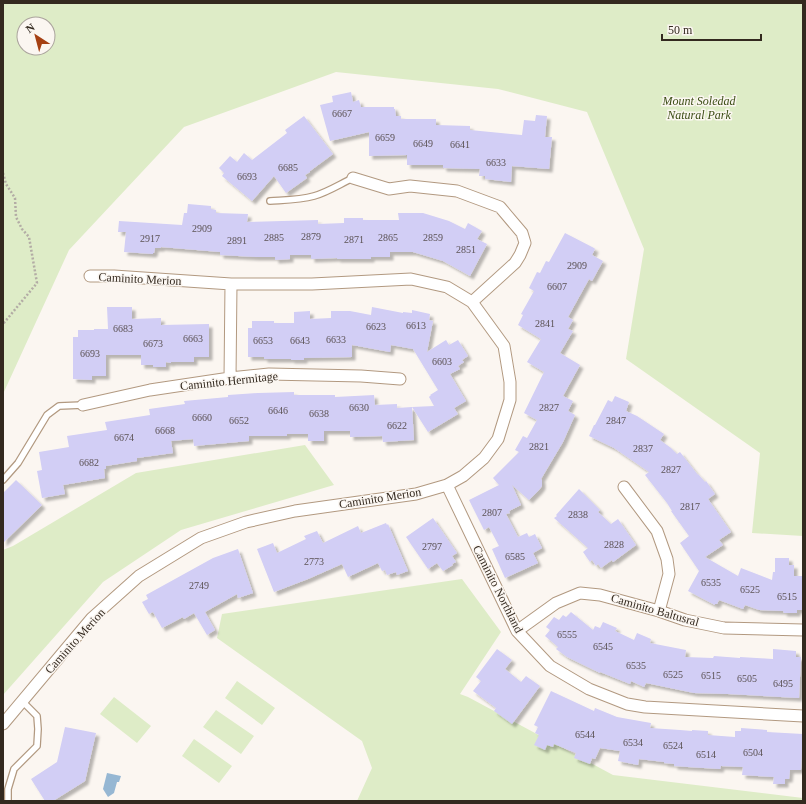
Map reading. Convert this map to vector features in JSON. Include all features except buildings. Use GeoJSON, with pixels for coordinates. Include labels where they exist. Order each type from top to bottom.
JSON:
{"type":"FeatureCollection","features":[{"type":"Feature","properties":{"kind":"street"},"geometry":{"type":"LineString","coordinates":[[353,178],[389,189],[410,186],[457,191],[500,207],[522,233],[525,243],[515,263],[472,302]]}},
{"type":"Feature","properties":{"kind":"street","name":"Caminito Merion"},"geometry":{"type":"LineString","coordinates":[[3,724],[92,618],[139,576],[201,538],[246,522],[295,511],[416,494],[447,485],[463,476],[484,458],[498,439],[510,400],[510,382],[504,346],[472,302],[446,287],[411,279],[312,284],[232,284],[114,276],[90,276]]}},
{"type":"Feature","properties":{"kind":"street"},"geometry":{"type":"LineString","coordinates":[[230,378],[232,284]]}},
{"type":"Feature","properties":{"kind":"street","name":"Caminito Hermitage"},"geometry":{"type":"LineString","coordinates":[[83,405],[150,390],[230,378],[269,374],[361,376],[400,379]]}},
{"type":"Feature","properties":{"kind":"street","name":"Caminito Northland"},"geometry":{"type":"LineString","coordinates":[[447,485],[517,631],[550,666],[589,689],[627,704],[646,707],[803,716]]}},
{"type":"Feature","properties":{"kind":"street"},"geometry":{"type":"LineString","coordinates":[[624,488],[657,531],[667,559],[669,574],[659,611]]}},
{"type":"Feature","properties":{"kind":"street","name":"Caminito Baltusral"},"geometry":{"type":"LineString","coordinates":[[517,631],[556,603],[580,593],[600,594],[685,620],[724,628],[803,630]]}},
{"type":"Feature","properties":{"kind":"lane"},"geometry":{"type":"LineString","coordinates":[[270,200],[290,200],[313,196],[353,178]]}},
{"type":"Feature","properties":{"kind":"lane"},"geometry":{"type":"LineString","coordinates":[[3,480],[18,463],[47,415],[59,406],[83,405]]}},
{"type":"Feature","properties":{"kind":"lane"},"geometry":{"type":"LineString","coordinates":[[8,801],[8,789],[14,769],[37,746],[37,716],[22,701]]}},
{"type":"Feature","properties":{"kind":"path"},"geometry":{"type":"LineString","coordinates":[[3,173],[6,184],[15,198],[16,217],[22,229],[29,237],[37,283],[3,324]]}},
{"type":"Feature","properties":{"kind":"green space","name":"Mount Soledad Natural Park"},"geometry":{"type":"Polygon","coordinates":[[[3,3],[803,3],[803,536],[752,533],[760,453],[626,359],[644,249],[587,112],[498,89],[336,72],[184,127],[69,250],[3,394],[3,3]]]}},
{"type":"Feature","properties":{"kind":"green space"},"geometry":{"type":"Polygon","coordinates":[[[305,445],[334,485],[181,530],[103,582],[3,695],[3,550],[13,546],[136,473],[305,445]]]}},
{"type":"Feature","properties":{"kind":"green space"},"geometry":{"type":"Polygon","coordinates":[[[462,579],[501,632],[460,694],[613,775],[803,798],[803,801],[357,801],[372,768],[362,741],[217,638],[222,614],[462,579]]]}},
{"type":"Feature","properties":{"kind":"green space"},"geometry":{"type":"Polygon","coordinates":[[[237,681],[275,708],[262,725],[225,698],[237,681]]]}},
{"type":"Feature","properties":{"kind":"green space"},"geometry":{"type":"Polygon","coordinates":[[[114,697],[151,726],[137,743],[100,714],[114,697]]]}},
{"type":"Feature","properties":{"kind":"green space"},"geometry":{"type":"Polygon","coordinates":[[[216,710],[254,736],[241,754],[203,727],[216,710]]]}},
{"type":"Feature","properties":{"kind":"green space"},"geometry":{"type":"Polygon","coordinates":[[[194,739],[232,766],[219,783],[182,756],[194,739]]]}},
{"type":"Feature","properties":{"kind":"water"},"geometry":{"type":"Polygon","coordinates":[[[107,773],[121,776],[119,782],[117,782],[114,793],[108,797],[103,789],[107,773]]]}}]}
